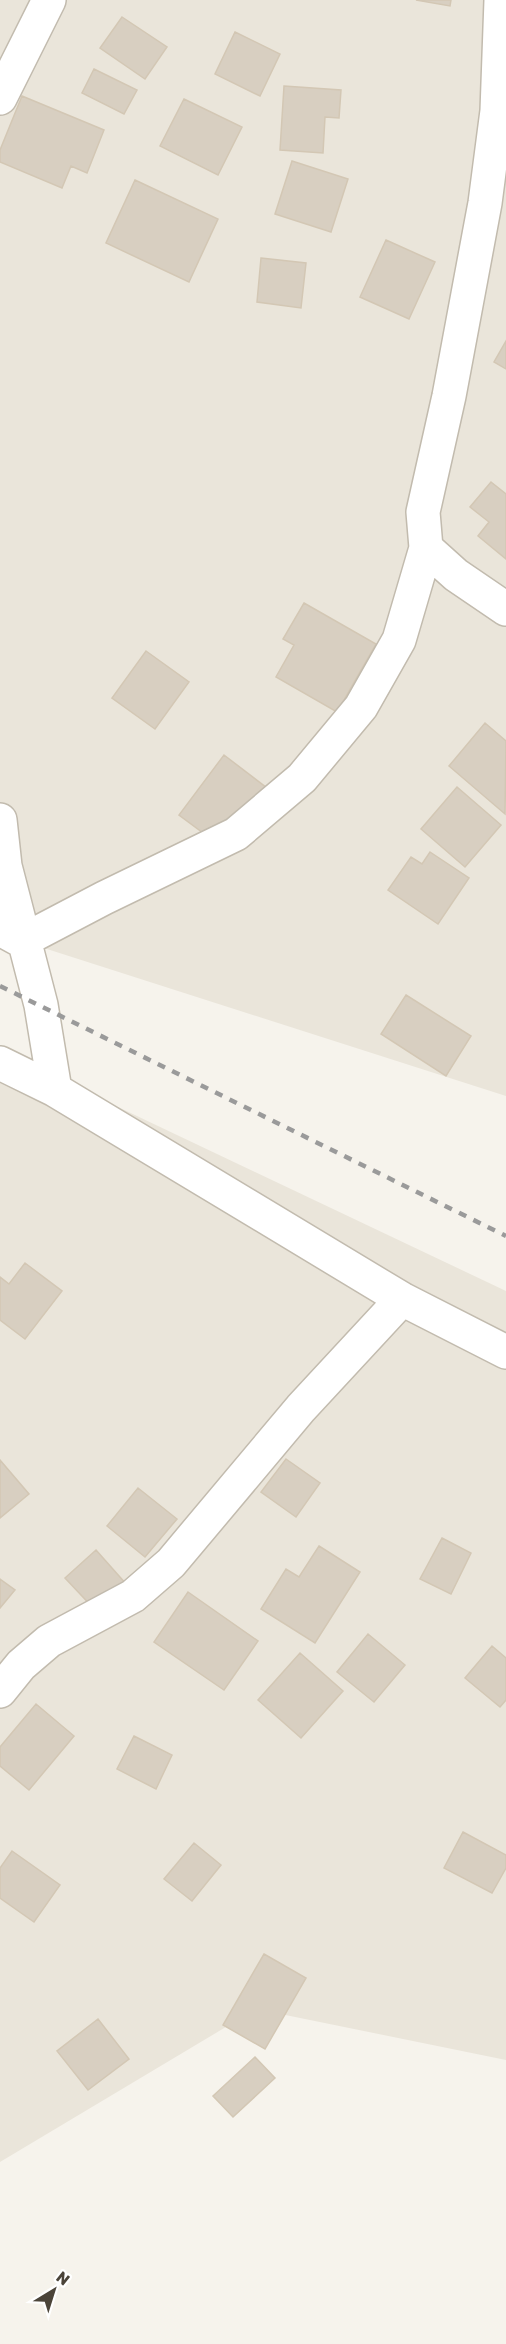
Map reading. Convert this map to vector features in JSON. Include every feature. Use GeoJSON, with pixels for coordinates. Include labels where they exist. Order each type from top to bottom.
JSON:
{"type":"FeatureCollection","features":[{"type":"Feature","properties":{"kind":"street"},"geometry":{"type":"LineString","coordinates":[[0,98],[49,0]]}},
{"type":"Feature","properties":{"kind":"street"},"geometry":{"type":"LineString","coordinates":[[11,935],[104,898],[236,834],[302,778],[361,707],[399,640],[426,548],[423,512],[451,385],[484,203],[497,111],[501,0]]}},
{"type":"Feature","properties":{"kind":"street"},"geometry":{"type":"LineString","coordinates":[[426,548],[456,575],[506,609]]}},
{"type":"Feature","properties":{"kind":"street"},"geometry":{"type":"LineString","coordinates":[[0,820],[11,935],[41,1005],[55,1090]]}},
{"type":"Feature","properties":{"kind":"street"},"geometry":{"type":"LineString","coordinates":[[6,1071],[55,1090],[402,1299],[506,1352]]}},
{"type":"Feature","properties":{"kind":"street"},"geometry":{"type":"LineString","coordinates":[[0,1691],[21,1665],[49,1641],[133,1596],[171,1563],[301,1408],[402,1299]]}},
{"type":"Feature","properties":{"kind":"shaded area"},"geometry":{"type":"Polygon","coordinates":[[[0,0],[506,0],[506,1096],[22,941],[0,928],[0,0]]]}},
{"type":"Feature","properties":{"kind":"shaded area"},"geometry":{"type":"Polygon","coordinates":[[[0,1051],[506,1291],[506,2060],[256,2009],[0,2162],[0,1051]]]}},
{"type":"Feature","properties":{"kind":"building"},"geometry":{"type":"Polygon","coordinates":[[[416,0],[451,0],[450,6],[416,0]]]}},
{"type":"Feature","properties":{"kind":"building"},"geometry":{"type":"Polygon","coordinates":[[[122,17],[167,47],[145,79],[100,48],[122,17]]]}},
{"type":"Feature","properties":{"kind":"building"},"geometry":{"type":"Polygon","coordinates":[[[235,32],[280,54],[260,96],[215,74],[235,32]]]}},
{"type":"Feature","properties":{"kind":"building"},"geometry":{"type":"Polygon","coordinates":[[[94,69],[137,90],[124,114],[82,93],[94,69]]]}},
{"type":"Feature","properties":{"kind":"building"},"geometry":{"type":"Polygon","coordinates":[[[284,86],[341,90],[339,118],[325,117],[323,153],[280,150],[284,86]]]}},
{"type":"Feature","properties":{"kind":"building"},"geometry":{"type":"Polygon","coordinates":[[[22,96],[104,130],[87,173],[71,166],[62,188],[0,162],[0,150],[22,96]]]}},
{"type":"Feature","properties":{"kind":"building"},"geometry":{"type":"Polygon","coordinates":[[[184,99],[242,127],[218,175],[160,146],[184,99]]]}},
{"type":"Feature","properties":{"kind":"building"},"geometry":{"type":"Polygon","coordinates":[[[292,161],[348,179],[331,232],[275,214],[292,161]]]}},
{"type":"Feature","properties":{"kind":"building"},"geometry":{"type":"Polygon","coordinates":[[[135,180],[218,219],[189,282],[106,243],[135,180]]]}},
{"type":"Feature","properties":{"kind":"building"},"geometry":{"type":"Polygon","coordinates":[[[386,240],[435,262],[409,319],[360,297],[386,240]]]}},
{"type":"Feature","properties":{"kind":"building"},"geometry":{"type":"Polygon","coordinates":[[[261,258],[306,263],[301,308],[257,302],[261,258]]]}},
{"type":"Feature","properties":{"kind":"building"},"geometry":{"type":"Polygon","coordinates":[[[506,341],[506,369],[494,362],[506,341]]]}},
{"type":"Feature","properties":{"kind":"building"},"geometry":{"type":"Polygon","coordinates":[[[491,482],[506,494],[506,559],[478,536],[489,522],[470,507],[491,482]]]}},
{"type":"Feature","properties":{"kind":"building"},"geometry":{"type":"Polygon","coordinates":[[[304,603],[376,644],[337,712],[276,677],[294,645],[283,639],[304,603]]]}},
{"type":"Feature","properties":{"kind":"building"},"geometry":{"type":"Polygon","coordinates":[[[146,651],[189,682],[155,729],[112,698],[146,651]]]}},
{"type":"Feature","properties":{"kind":"building"},"geometry":{"type":"Polygon","coordinates":[[[485,723],[506,741],[505,814],[449,766],[485,723]]]}},
{"type":"Feature","properties":{"kind":"building"},"geometry":{"type":"Polygon","coordinates":[[[224,755],[267,788],[222,847],[179,815],[224,755]]]}},
{"type":"Feature","properties":{"kind":"building"},"geometry":{"type":"Polygon","coordinates":[[[457,787],[501,825],[465,867],[421,829],[457,787]]]}},
{"type":"Feature","properties":{"kind":"building"},"geometry":{"type":"Polygon","coordinates":[[[430,852],[469,878],[438,924],[388,890],[411,857],[422,864],[430,852]]]}},
{"type":"Feature","properties":{"kind":"building"},"geometry":{"type":"Polygon","coordinates":[[[406,995],[471,1036],[446,1076],[381,1034],[406,995]]]}},
{"type":"Feature","properties":{"kind":"building"},"geometry":{"type":"Polygon","coordinates":[[[25,1263],[62,1291],[25,1339],[0,1320],[0,1277],[9,1284],[25,1263]]]}},
{"type":"Feature","properties":{"kind":"building"},"geometry":{"type":"Polygon","coordinates":[[[286,1459],[320,1483],[296,1517],[261,1492],[286,1459]]]}},
{"type":"Feature","properties":{"kind":"building"},"geometry":{"type":"Polygon","coordinates":[[[0,1460],[29,1494],[0,1518],[0,1460]]]}},
{"type":"Feature","properties":{"kind":"building"},"geometry":{"type":"Polygon","coordinates":[[[138,1488],[177,1519],[145,1557],[107,1526],[138,1488]]]}},
{"type":"Feature","properties":{"kind":"building"},"geometry":{"type":"Polygon","coordinates":[[[442,1538],[471,1553],[451,1594],[420,1579],[442,1538]]]}},
{"type":"Feature","properties":{"kind":"building"},"geometry":{"type":"Polygon","coordinates":[[[319,1546],[360,1572],[315,1643],[261,1609],[286,1569],[299,1577],[319,1546]]]}},
{"type":"Feature","properties":{"kind":"building"},"geometry":{"type":"Polygon","coordinates":[[[96,1550],[127,1585],[97,1612],[65,1578],[96,1550]]]}},
{"type":"Feature","properties":{"kind":"building"},"geometry":{"type":"Polygon","coordinates":[[[0,1579],[15,1590],[0,1608],[0,1579]]]}},
{"type":"Feature","properties":{"kind":"building"},"geometry":{"type":"Polygon","coordinates":[[[188,1592],[258,1641],[224,1690],[154,1642],[188,1592]]]}},
{"type":"Feature","properties":{"kind":"building"},"geometry":{"type":"Polygon","coordinates":[[[368,1634],[405,1665],[374,1702],[337,1672],[368,1634]]]}},
{"type":"Feature","properties":{"kind":"building"},"geometry":{"type":"Polygon","coordinates":[[[492,1646],[506,1658],[506,1700],[500,1707],[465,1678],[492,1646]]]}},
{"type":"Feature","properties":{"kind":"building"},"geometry":{"type":"Polygon","coordinates":[[[300,1653],[343,1691],[301,1738],[258,1700],[300,1653]]]}},
{"type":"Feature","properties":{"kind":"building"},"geometry":{"type":"Polygon","coordinates":[[[36,1704],[74,1736],[29,1790],[0,1766],[0,1747],[36,1704]]]}},
{"type":"Feature","properties":{"kind":"building"},"geometry":{"type":"Polygon","coordinates":[[[134,1736],[172,1755],[156,1789],[117,1769],[134,1736]]]}},
{"type":"Feature","properties":{"kind":"building"},"geometry":{"type":"Polygon","coordinates":[[[463,1832],[506,1855],[506,1868],[492,1893],[444,1868],[463,1832]]]}},
{"type":"Feature","properties":{"kind":"building"},"geometry":{"type":"Polygon","coordinates":[[[194,1843],[221,1865],[192,1901],[164,1879],[194,1843]]]}},
{"type":"Feature","properties":{"kind":"building"},"geometry":{"type":"Polygon","coordinates":[[[12,1851],[60,1885],[34,1922],[0,1898],[0,1868],[12,1851]]]}},
{"type":"Feature","properties":{"kind":"building"},"geometry":{"type":"Polygon","coordinates":[[[264,1954],[306,1978],[265,2049],[223,2025],[264,1954]]]}},
{"type":"Feature","properties":{"kind":"building"},"geometry":{"type":"Polygon","coordinates":[[[98,2019],[129,2059],[88,2090],[57,2051],[98,2019]]]}},
{"type":"Feature","properties":{"kind":"building"},"geometry":{"type":"Polygon","coordinates":[[[255,2057],[275,2078],[233,2117],[213,2096],[255,2057]]]}},
{"type":"Feature","properties":{"kind":"railway"},"geometry":{"type":"LineString","coordinates":[[0,986],[506,1236]]}}]}
